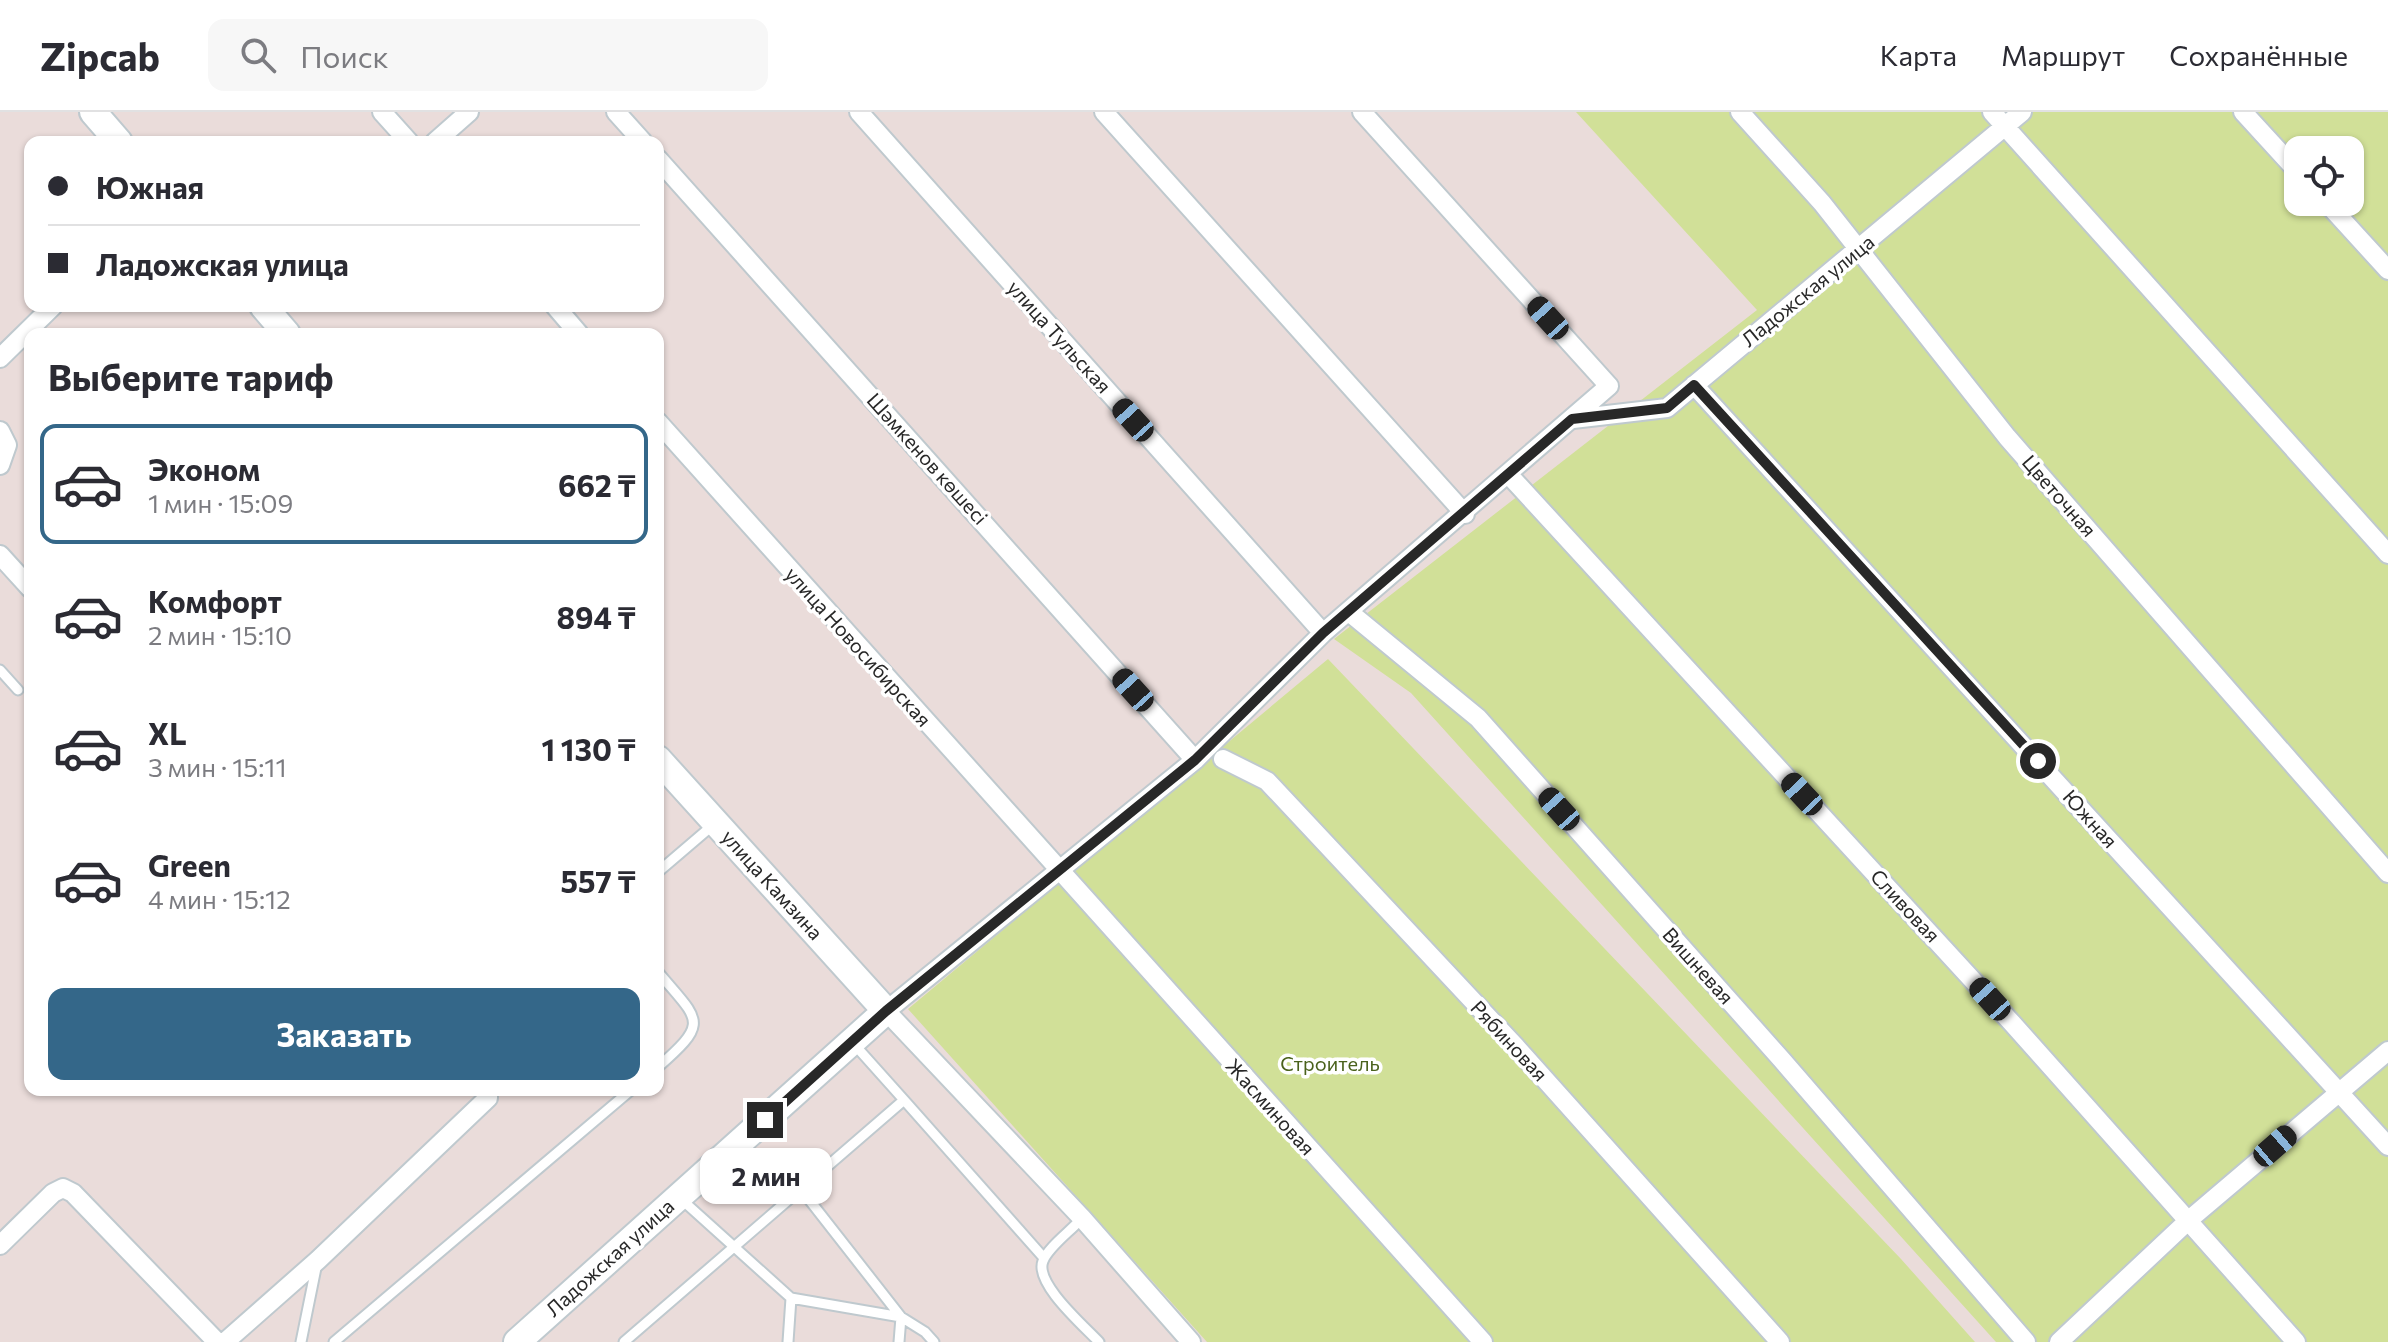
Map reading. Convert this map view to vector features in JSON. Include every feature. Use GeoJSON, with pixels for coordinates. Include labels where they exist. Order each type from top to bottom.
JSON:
{"type":"FeatureCollection","features":[{"type":"Feature","properties":{"kind":"main road"},"geometry":{"type":"LineString","coordinates":[[93,112],[114,136]]}},
{"type":"Feature","properties":{"kind":"main road"},"geometry":{"type":"LineString","coordinates":[[268,312],[282,328]]}},
{"type":"Feature","properties":{"kind":"main road","name":"улица Камзина"},"geometry":{"type":"LineString","coordinates":[[664,766],[886,1011]]}},
{"type":"Feature","properties":{"kind":"main road","name":"Ладожская улица"},"geometry":{"type":"LineString","coordinates":[[517,1342],[886,1011]]}},
{"type":"Feature","properties":{"kind":"street"},"geometry":{"type":"LineString","coordinates":[[382,112],[404,136]]}},
{"type":"Feature","properties":{"kind":"street"},"geometry":{"type":"LineString","coordinates":[[442,136],[469,112]]}},
{"type":"Feature","properties":{"kind":"street"},"geometry":{"type":"LineString","coordinates":[[616,112],[638,136]]}},
{"type":"Feature","properties":{"kind":"street","name":"улица Тульская"},"geometry":{"type":"LineString","coordinates":[[859,112],[1323,633]]}},
{"type":"Feature","properties":{"kind":"street"},"geometry":{"type":"LineString","coordinates":[[1104,112],[1465,514]]}},
{"type":"Feature","properties":{"kind":"street","name":"Ладожская улица"},"geometry":{"type":"LineString","coordinates":[[886,1011],[1195,760],[1323,633],[1465,514],[1609,386],[1362,112]]}},
{"type":"Feature","properties":{"kind":"street","name":"Цветочная"},"geometry":{"type":"LineString","coordinates":[[1740,112],[1822,203],[2007,437],[2388,873]]}},
{"type":"Feature","properties":{"kind":"street"},"geometry":{"type":"LineString","coordinates":[[1992,112],[2388,554]]}},
{"type":"Feature","properties":{"kind":"street","name":"Ладожская улица"},"geometry":{"type":"LineString","coordinates":[[1572,419],[1667,408],[2022,112]]}},
{"type":"Feature","properties":{"kind":"street"},"geometry":{"type":"LineString","coordinates":[[2243,112],[2284,157]]}},
{"type":"Feature","properties":{"kind":"street","name":"Шәмкенов көшесі"},"geometry":{"type":"LineString","coordinates":[[664,166],[1195,760]]}},
{"type":"Feature","properties":{"kind":"street"},"geometry":{"type":"LineString","coordinates":[[2339,216],[2388,270]]}},
{"type":"Feature","properties":{"kind":"street"},"geometry":{"type":"LineString","coordinates":[[36,328],[48,312]]}},
{"type":"Feature","properties":{"kind":"street"},"geometry":{"type":"LineString","coordinates":[[560,312],[574,328]]}},
{"type":"Feature","properties":{"kind":"street"},"geometry":{"type":"LineString","coordinates":[[0,358],[24,339]]}},
{"type":"Feature","properties":{"kind":"street","name":"Южная"},"geometry":{"type":"LineString","coordinates":[[1694,385],[2388,1146]]}},
{"type":"Feature","properties":{"kind":"street","name":"улица Новосибирская"},"geometry":{"type":"LineString","coordinates":[[664,429],[1057,871]]}},
{"type":"Feature","properties":{"kind":"street"},"geometry":{"type":"LineString","coordinates":[[0,431],[7,445],[0,465]]}},
{"type":"Feature","properties":{"kind":"street","name":"Сливовая"},"geometry":{"type":"LineString","coordinates":[[1509,475],[2190,1219],[2296,1342]]}},
{"type":"Feature","properties":{"kind":"street"},"geometry":{"type":"LineString","coordinates":[[0,555],[24,581]]}},
{"type":"Feature","properties":{"kind":"street","name":"Вишневая"},"geometry":{"type":"LineString","coordinates":[[1349,612],[1478,718],[1782,1060],[2026,1342]]}},
{"type":"Feature","properties":{"kind":"street","name":"Рябиновая"},"geometry":{"type":"LineString","coordinates":[[1223,759],[1267,781],[1516,1047],[1780,1342]]}},
{"type":"Feature","properties":{"kind":"street","name":"Жасминовая"},"geometry":{"type":"LineString","coordinates":[[1057,871],[1483,1342]]}},
{"type":"Feature","properties":{"kind":"street"},"geometry":{"type":"LineString","coordinates":[[886,1011],[1082,1218],[1191,1342]]}},
{"type":"Feature","properties":{"kind":"street"},"geometry":{"type":"LineString","coordinates":[[2059,1342],[2190,1219],[2388,1051]]}},
{"type":"Feature","properties":{"kind":"street"},"geometry":{"type":"LineString","coordinates":[[225,1342],[318,1260],[485,1096]]}},
{"type":"Feature","properties":{"kind":"street"},"geometry":{"type":"LineString","coordinates":[[0,1245],[63,1188],[73,1193],[217,1342]]}},
{"type":"Feature","properties":{"kind":"lane"},"geometry":{"type":"LineString","coordinates":[[0,670],[18,690]]}},
{"type":"Feature","properties":{"kind":"lane"},"geometry":{"type":"LineString","coordinates":[[664,867],[715,823]]}},
{"type":"Feature","properties":{"kind":"lane"},"geometry":{"type":"LineString","coordinates":[[664,979],[693,1013],[695,1028],[689,1040],[664,1062]]}},
{"type":"Feature","properties":{"kind":"lane"},"geometry":{"type":"LineString","coordinates":[[853,1043],[1044,1258]]}},
{"type":"Feature","properties":{"kind":"lane"},"geometry":{"type":"LineString","coordinates":[[334,1342],[624,1096]]}},
{"type":"Feature","properties":{"kind":"lane"},"geometry":{"type":"LineString","coordinates":[[624,1342],[730,1247],[904,1100]]}},
{"type":"Feature","properties":{"kind":"lane"},"geometry":{"type":"LineString","coordinates":[[800,1188],[901,1317],[925,1332],[934,1342]]}},
{"type":"Feature","properties":{"kind":"lane"},"geometry":{"type":"LineString","coordinates":[[678,1197],[730,1247],[791,1298],[901,1317]]}},
{"type":"Feature","properties":{"kind":"lane"},"geometry":{"type":"LineString","coordinates":[[1082,1218],[1044,1258],[1041,1269],[1047,1285],[1099,1342]]}},
{"type":"Feature","properties":{"kind":"lane"},"geometry":{"type":"LineString","coordinates":[[301,1342],[318,1260]]}},
{"type":"Feature","properties":{"kind":"lane"},"geometry":{"type":"LineString","coordinates":[[788,1342],[791,1298]]}},
{"type":"Feature","properties":{"kind":"lane"},"geometry":{"type":"LineString","coordinates":[[899,1342],[901,1317]]}},
{"type":"Feature","properties":{"kind":"green space"},"geometry":{"type":"Polygon","coordinates":[[[1576,112],[2388,112],[2388,1342],[1996,1342],[1411,693],[1334,639],[1757,310],[1576,112]]]}},
{"type":"Feature","properties":{"kind":"green space","name":"Строитель"},"geometry":{"type":"Polygon","coordinates":[[[1328,659],[1901,1259],[1975,1342],[1207,1342],[908,1009],[1328,659]]]}},
{"type":"Feature","properties":{"kind":"route"},"geometry":{"type":"LineString","coordinates":[[765,1120],[886,1011],[1195,760],[1323,633],[1572,419],[1667,408],[1694,385],[2038,761]]}}]}
